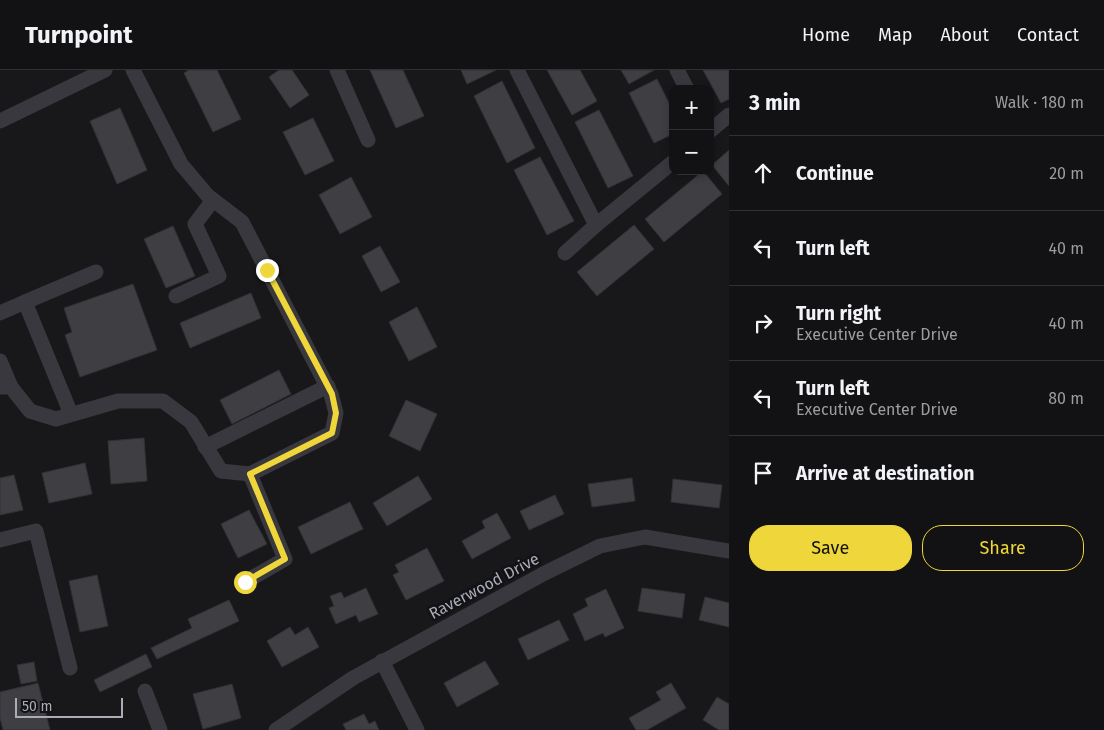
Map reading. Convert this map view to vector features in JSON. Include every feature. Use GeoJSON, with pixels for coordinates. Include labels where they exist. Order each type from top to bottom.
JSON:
{"type":"FeatureCollection","features":[{"type":"Feature","properties":{"kind":"street"},"geometry":{"type":"LineString","coordinates":[[0,121],[105,70]]}},
{"type":"Feature","properties":{"kind":"street"},"geometry":{"type":"LineString","coordinates":[[0,361],[5,387],[30,411],[56,418],[118,401],[162,401],[191,422],[221,471],[250,474],[332,433],[336,413],[328,386],[242,222],[213,200],[181,164],[133,70]]}},
{"type":"Feature","properties":{"kind":"street"},"geometry":{"type":"LineString","coordinates":[[337,70],[368,140]]}},
{"type":"Feature","properties":{"kind":"street"},"geometry":{"type":"LineString","coordinates":[[517,70],[596,225]]}},
{"type":"Feature","properties":{"kind":"street"},"geometry":{"type":"LineString","coordinates":[[677,70],[685,85]]}},
{"type":"Feature","properties":{"kind":"street"},"geometry":{"type":"LineString","coordinates":[[711,130],[729,116]]}},
{"type":"Feature","properties":{"kind":"street"},"geometry":{"type":"LineString","coordinates":[[566,253],[596,225],[669,165]]}},
{"type":"Feature","properties":{"kind":"street"},"geometry":{"type":"LineString","coordinates":[[176,296],[219,276],[195,224],[213,200]]}},
{"type":"Feature","properties":{"kind":"street"},"geometry":{"type":"LineString","coordinates":[[0,313],[96,272]]}},
{"type":"Feature","properties":{"kind":"street"},"geometry":{"type":"LineString","coordinates":[[25,302],[71,414]]}},
{"type":"Feature","properties":{"kind":"street"},"geometry":{"type":"LineString","coordinates":[[205,447],[328,386]]}},
{"type":"Feature","properties":{"kind":"street"},"geometry":{"type":"LineString","coordinates":[[245,582],[285,559],[250,474]]}},
{"type":"Feature","properties":{"kind":"street"},"geometry":{"type":"LineString","coordinates":[[0,540],[36,531],[70,668]]}},
{"type":"Feature","properties":{"kind":"street","name":"Raverwood Drive"},"geometry":{"type":"LineString","coordinates":[[276,730],[353,678],[545,572],[600,546],[645,536],[729,551]]}},
{"type":"Feature","properties":{"kind":"street"},"geometry":{"type":"LineString","coordinates":[[382,662],[418,730]]}},
{"type":"Feature","properties":{"kind":"street"},"geometry":{"type":"LineString","coordinates":[[146,691],[160,730]]}},
{"type":"Feature","properties":{"kind":"building"},"geometry":{"type":"Polygon","coordinates":[[[189,70],[217,70],[241,119],[213,132],[184,73],[189,70]]]}},
{"type":"Feature","properties":{"kind":"building"},"geometry":{"type":"Polygon","coordinates":[[[279,70],[292,70],[309,95],[290,108],[269,77],[279,70]]]}},
{"type":"Feature","properties":{"kind":"building"},"geometry":{"type":"Polygon","coordinates":[[[370,70],[403,70],[424,116],[396,128],[370,70]]]}},
{"type":"Feature","properties":{"kind":"building"},"geometry":{"type":"Polygon","coordinates":[[[461,70],[496,70],[467,84],[461,70]]]}},
{"type":"Feature","properties":{"kind":"building"},"geometry":{"type":"Polygon","coordinates":[[[547,70],[580,70],[597,101],[572,115],[547,70]]]}},
{"type":"Feature","properties":{"kind":"building"},"geometry":{"type":"Polygon","coordinates":[[[621,70],[654,70],[629,84],[621,70]]]}},
{"type":"Feature","properties":{"kind":"building"},"geometry":{"type":"Polygon","coordinates":[[[703,70],[729,70],[729,99],[721,103],[714,90],[714,85],[711,85],[703,70]]]}},
{"type":"Feature","properties":{"kind":"building"},"geometry":{"type":"Polygon","coordinates":[[[657,79],[669,103],[669,136],[654,143],[629,93],[657,79]]]}},
{"type":"Feature","properties":{"kind":"building"},"geometry":{"type":"Polygon","coordinates":[[[502,81],[535,148],[507,163],[474,96],[502,81]]]}},
{"type":"Feature","properties":{"kind":"building"},"geometry":{"type":"Polygon","coordinates":[[[120,108],[147,170],[117,184],[90,121],[120,108]]]}},
{"type":"Feature","properties":{"kind":"building"},"geometry":{"type":"Polygon","coordinates":[[[599,110],[633,176],[608,188],[575,122],[599,110]]]}},
{"type":"Feature","properties":{"kind":"building"},"geometry":{"type":"Polygon","coordinates":[[[313,118],[334,161],[305,175],[283,132],[313,118]]]}},
{"type":"Feature","properties":{"kind":"building"},"geometry":{"type":"Polygon","coordinates":[[[729,150],[729,186],[714,167],[714,163],[729,150]]]}},
{"type":"Feature","properties":{"kind":"building"},"geometry":{"type":"Polygon","coordinates":[[[540,157],[574,221],[547,235],[514,170],[540,157]]]}},
{"type":"Feature","properties":{"kind":"building"},"geometry":{"type":"Polygon","coordinates":[[[698,175],[706,175],[722,194],[664,242],[645,219],[698,175]]]}},
{"type":"Feature","properties":{"kind":"building"},"geometry":{"type":"Polygon","coordinates":[[[351,177],[372,217],[340,234],[319,195],[351,177]]]}},
{"type":"Feature","properties":{"kind":"building"},"geometry":{"type":"Polygon","coordinates":[[[634,225],[654,249],[597,296],[577,272],[634,225]]]}},
{"type":"Feature","properties":{"kind":"building"},"geometry":{"type":"Polygon","coordinates":[[[173,226],[195,276],[166,288],[144,239],[173,226]]]}},
{"type":"Feature","properties":{"kind":"building"},"geometry":{"type":"Polygon","coordinates":[[[380,246],[400,282],[381,292],[362,256],[380,246]]]}},
{"type":"Feature","properties":{"kind":"building"},"geometry":{"type":"Polygon","coordinates":[[[133,284],[157,350],[80,377],[65,335],[72,332],[64,308],[133,284]]]}},
{"type":"Feature","properties":{"kind":"building"},"geometry":{"type":"Polygon","coordinates":[[[251,293],[261,318],[190,348],[180,323],[251,293]]]}},
{"type":"Feature","properties":{"kind":"building"},"geometry":{"type":"Polygon","coordinates":[[[417,307],[437,347],[409,361],[389,322],[417,307]]]}},
{"type":"Feature","properties":{"kind":"building"},"geometry":{"type":"Polygon","coordinates":[[[279,370],[291,394],[232,424],[220,400],[279,370]]]}},
{"type":"Feature","properties":{"kind":"building"},"geometry":{"type":"Polygon","coordinates":[[[406,400],[437,414],[420,451],[389,436],[406,400]]]}},
{"type":"Feature","properties":{"kind":"building"},"geometry":{"type":"Polygon","coordinates":[[[144,438],[147,481],[111,484],[108,441],[144,438]]]}},
{"type":"Feature","properties":{"kind":"building"},"geometry":{"type":"Polygon","coordinates":[[[85,463],[92,494],[49,503],[42,473],[85,463]]]}},
{"type":"Feature","properties":{"kind":"building"},"geometry":{"type":"Polygon","coordinates":[[[14,475],[23,510],[0,515],[0,478],[14,475]]]}},
{"type":"Feature","properties":{"kind":"building"},"geometry":{"type":"Polygon","coordinates":[[[418,476],[432,499],[387,526],[373,503],[418,476]]]}},
{"type":"Feature","properties":{"kind":"building"},"geometry":{"type":"Polygon","coordinates":[[[632,478],[635,501],[592,507],[588,484],[632,478]]]}},
{"type":"Feature","properties":{"kind":"building"},"geometry":{"type":"Polygon","coordinates":[[[673,479],[722,485],[719,508],[671,502],[673,479]]]}},
{"type":"Feature","properties":{"kind":"building"},"geometry":{"type":"Polygon","coordinates":[[[555,495],[564,514],[529,530],[520,511],[555,495]]]}},
{"type":"Feature","properties":{"kind":"building"},"geometry":{"type":"Polygon","coordinates":[[[350,502],[363,529],[311,554],[298,527],[350,502]]]}},
{"type":"Feature","properties":{"kind":"building"},"geometry":{"type":"Polygon","coordinates":[[[249,510],[267,544],[238,558],[221,524],[249,510]]]}},
{"type":"Feature","properties":{"kind":"building"},"geometry":{"type":"Polygon","coordinates":[[[497,513],[511,538],[472,559],[462,541],[485,528],[482,521],[497,513]]]}},
{"type":"Feature","properties":{"kind":"building"},"geometry":{"type":"Polygon","coordinates":[[[427,548],[444,581],[406,600],[393,575],[399,572],[395,565],[427,548]]]}},
{"type":"Feature","properties":{"kind":"building"},"geometry":{"type":"Polygon","coordinates":[[[97,575],[108,626],[80,632],[69,581],[97,575]]]}},
{"type":"Feature","properties":{"kind":"building"},"geometry":{"type":"Polygon","coordinates":[[[366,588],[378,614],[359,622],[356,615],[336,624],[329,608],[334,606],[330,596],[341,592],[344,598],[366,588]]]}},
{"type":"Feature","properties":{"kind":"building"},"geometry":{"type":"Polygon","coordinates":[[[642,588],[685,594],[682,618],[638,611],[642,588]]]}},
{"type":"Feature","properties":{"kind":"building"},"geometry":{"type":"Polygon","coordinates":[[[606,589],[624,628],[605,637],[603,633],[585,641],[573,614],[588,606],[585,599],[606,589]]]}},
{"type":"Feature","properties":{"kind":"building"},"geometry":{"type":"Polygon","coordinates":[[[705,597],[729,603],[729,627],[699,620],[705,597]]]}},
{"type":"Feature","properties":{"kind":"building"},"geometry":{"type":"Polygon","coordinates":[[[229,600],[239,621],[157,659],[151,648],[192,628],[188,619],[229,600]]]}},
{"type":"Feature","properties":{"kind":"building"},"geometry":{"type":"Polygon","coordinates":[[[559,620],[569,640],[528,660],[518,639],[559,620]]]}},
{"type":"Feature","properties":{"kind":"building"},"geometry":{"type":"Polygon","coordinates":[[[290,627],[295,635],[308,627],[319,647],[282,667],[267,641],[290,627]]]}},
{"type":"Feature","properties":{"kind":"building"},"geometry":{"type":"Polygon","coordinates":[[[146,654],[152,667],[100,692],[94,680],[146,654]]]}},
{"type":"Feature","properties":{"kind":"building"},"geometry":{"type":"Polygon","coordinates":[[[485,661],[499,684],[457,707],[444,683],[485,661]]]}},
{"type":"Feature","properties":{"kind":"building"},"geometry":{"type":"Polygon","coordinates":[[[34,662],[37,681],[21,684],[17,665],[34,662]]]}},
{"type":"Feature","properties":{"kind":"building"},"geometry":{"type":"Polygon","coordinates":[[[38,683],[50,730],[3,730],[0,718],[0,692],[38,683]]]}},
{"type":"Feature","properties":{"kind":"building"},"geometry":{"type":"Polygon","coordinates":[[[671,683],[686,708],[647,730],[636,730],[629,718],[661,700],[656,692],[671,683]]]}},
{"type":"Feature","properties":{"kind":"building"},"geometry":{"type":"Polygon","coordinates":[[[232,684],[241,718],[203,729],[193,694],[232,684]]]}},
{"type":"Feature","properties":{"kind":"building"},"geometry":{"type":"Polygon","coordinates":[[[717,697],[729,704],[729,730],[719,730],[703,720],[717,697]]]}},
{"type":"Feature","properties":{"kind":"building"},"geometry":{"type":"Polygon","coordinates":[[[364,714],[369,724],[375,721],[379,730],[346,730],[343,724],[364,714]]]}},
{"type":"Feature","properties":{"kind":"route"},"geometry":{"type":"LineString","coordinates":[[245,582],[285,559],[250,474],[332,433],[336,413],[332,394],[267,270]]}}]}
